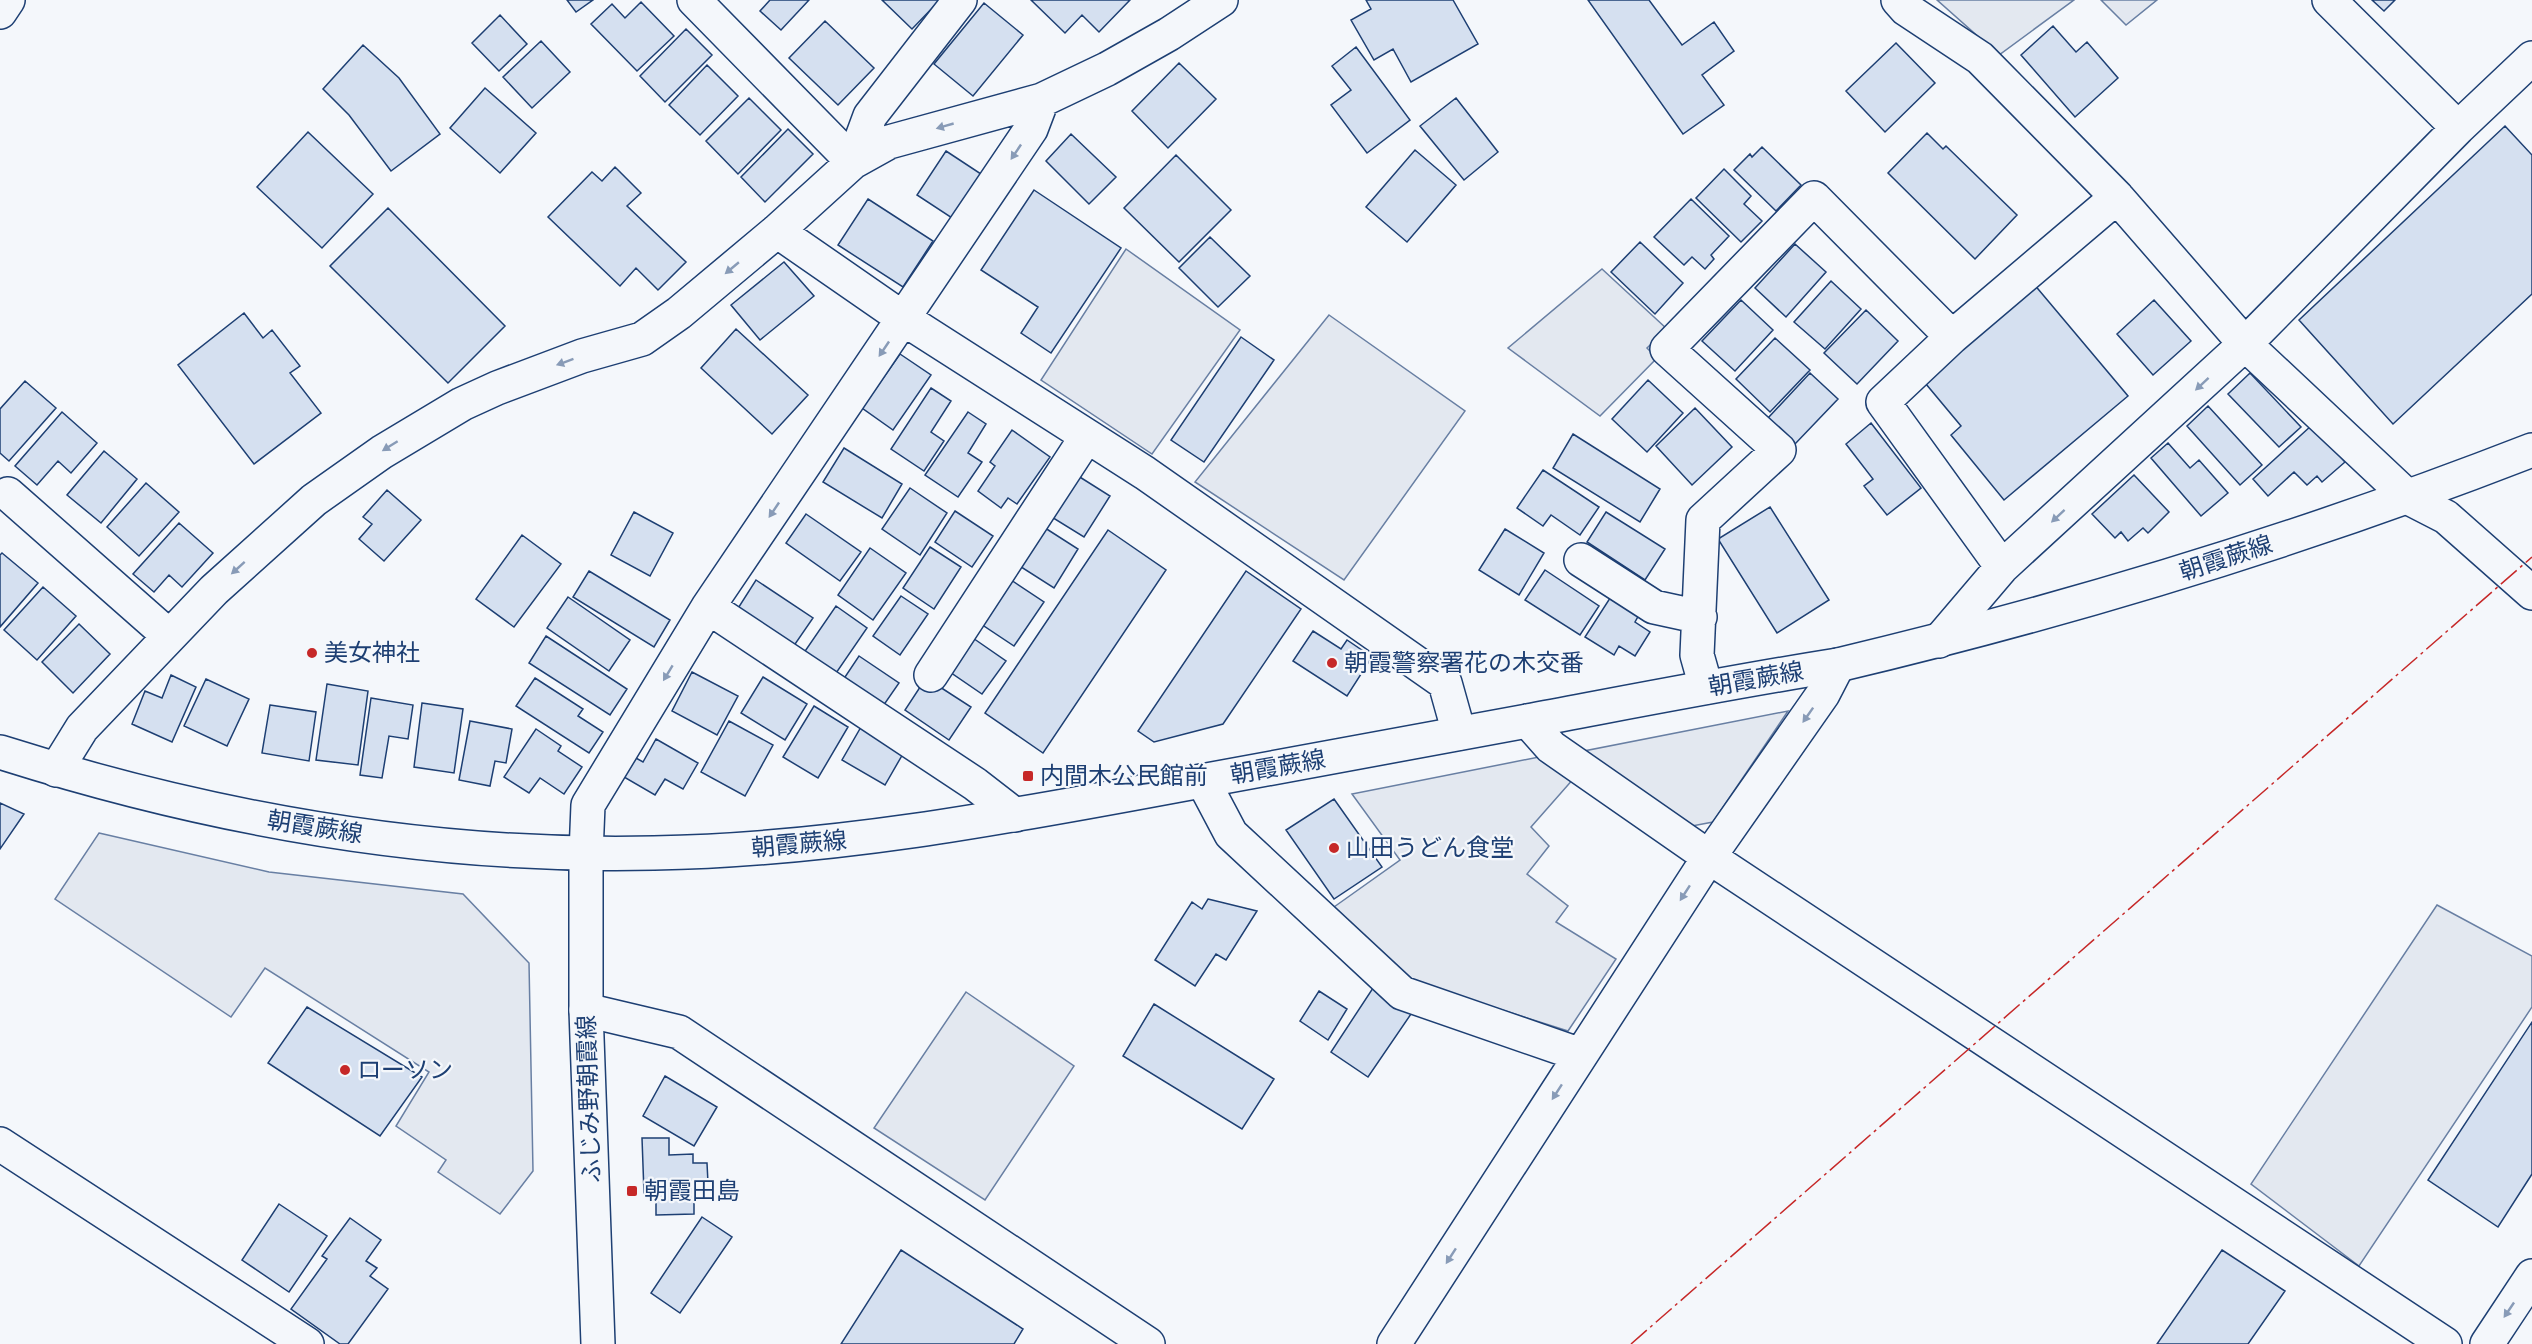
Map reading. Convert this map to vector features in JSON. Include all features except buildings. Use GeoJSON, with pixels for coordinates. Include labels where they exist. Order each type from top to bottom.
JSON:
{"type":"FeatureCollection","features":[{"type":"Feature","properties":{"kind":"street"},"geometry":{"type":"LineString","coordinates":[[0,12],[8,0]]}},
{"type":"Feature","properties":{"kind":"street"},"geometry":{"type":"LineString","coordinates":[[694,0],[853,162]]}},
{"type":"Feature","properties":{"kind":"street"},"geometry":{"type":"LineString","coordinates":[[853,162],[870,116],[960,0]]}},
{"type":"Feature","properties":{"kind":"street"},"geometry":{"type":"LineString","coordinates":[[56,770],[82,728],[214,590],[314,500],[382,452],[462,404],[497,388],[582,356],[642,339],[679,313],[777,231],[853,162],[889,142],[1042,100],[1128,58],[1221,0]]}},
{"type":"Feature","properties":{"kind":"street"},"geometry":{"type":"LineString","coordinates":[[1898,0],[1906,9],[1980,57],[2117,197],[2245,344],[2409,498],[2446,517],[2532,593]]}},
{"type":"Feature","properties":{"kind":"street"},"geometry":{"type":"LineString","coordinates":[[2329,0],[2458,128]]}},
{"type":"Feature","properties":{"kind":"street"},"geometry":{"type":"LineString","coordinates":[[1939,641],[2002,567],[2245,344],[2458,128],[2532,58]]}},
{"type":"Feature","properties":{"kind":"street","name":"ふじみ野朝霞線"},"geometry":{"type":"LineString","coordinates":[[598,1344],[586,1010],[588,805],[708,607],[1031,129],[1042,100]]}},
{"type":"Feature","properties":{"kind":"street"},"geometry":{"type":"LineString","coordinates":[[2002,567],[1883,402],[1952,337],[2117,197]]}},
{"type":"Feature","properties":{"kind":"street"},"geometry":{"type":"LineString","coordinates":[[1706,687],[1697,655],[1702,520],[1779,450],[1667,349],[1814,198],[1952,337]]}},
{"type":"Feature","properties":{"kind":"street"},"geometry":{"type":"LineString","coordinates":[[777,231],[904,319],[1145,473],[1445,683],[1459,733]]}},
{"type":"Feature","properties":{"kind":"street"},"geometry":{"type":"LineString","coordinates":[[931,675],[1087,436]]}},
{"type":"Feature","properties":{"kind":"street","name":"朝霞蕨線"},"geometry":{"type":"LineString","coordinates":[[0,752],[116,787],[280,824],[476,849],[586,854],[657,853],[767,848],[904,833],[1015,815],[1706,687],[1838,665],[1939,641],[2188,571],[2409,498],[2532,450]]}},
{"type":"Feature","properties":{"kind":"street"},"geometry":{"type":"LineString","coordinates":[[8,494],[169,636]]}},
{"type":"Feature","properties":{"kind":"street"},"geometry":{"type":"LineString","coordinates":[[1581,560],[1654,607],[1700,617]]}},
{"type":"Feature","properties":{"kind":"street"},"geometry":{"type":"LineString","coordinates":[[708,607],[975,784],[1015,815]]}},
{"type":"Feature","properties":{"kind":"street"},"geometry":{"type":"LineString","coordinates":[[1394,1344],[1709,857],[1823,694],[1838,665]]}},
{"type":"Feature","properties":{"kind":"street"},"geometry":{"type":"LineString","coordinates":[[1528,721],[1551,747],[1709,857],[2445,1344]]}},
{"type":"Feature","properties":{"kind":"street"},"geometry":{"type":"LineString","coordinates":[[1203,781],[1231,834],[1402,993],[1581,1055]]}},
{"type":"Feature","properties":{"kind":"street"},"geometry":{"type":"LineString","coordinates":[[586,1010],[632,1019],[679,1032],[1148,1344]]}},
{"type":"Feature","properties":{"kind":"street"},"geometry":{"type":"LineString","coordinates":[[0,1143],[307,1344]]}},
{"type":"Feature","properties":{"kind":"street"},"geometry":{"type":"LineString","coordinates":[[2487,1344],[2532,1276]]}},
{"type":"Feature","properties":{"kind":"shaded area"},"geometry":{"type":"Polygon","coordinates":[[[1937,0],[2074,0],[1999,55],[1937,0]]]}},
{"type":"Feature","properties":{"kind":"shaded area"},"geometry":{"type":"Polygon","coordinates":[[[2101,0],[2157,0],[2126,25],[2101,0]]]}},
{"type":"Feature","properties":{"kind":"shaded area"},"geometry":{"type":"Polygon","coordinates":[[[1126,249],[1240,330],[1152,454],[1041,380],[1126,249]]]}},
{"type":"Feature","properties":{"kind":"shaded area"},"geometry":{"type":"Polygon","coordinates":[[[1602,269],[1667,329],[1647,348],[1657,358],[1600,416],[1508,348],[1602,269]]]}},
{"type":"Feature","properties":{"kind":"shaded area"},"geometry":{"type":"Polygon","coordinates":[[[1329,315],[1465,411],[1344,580],[1195,482],[1329,315]]]}},
{"type":"Feature","properties":{"kind":"shaded area"},"geometry":{"type":"Polygon","coordinates":[[[1788,711],[1713,822],[1692,826],[1584,751],[1788,711]]]}},
{"type":"Feature","properties":{"kind":"shaded area"},"geometry":{"type":"Polygon","coordinates":[[[1539,757],[1575,777],[1531,827],[1549,846],[1527,874],[1568,906],[1556,922],[1616,959],[1568,1031],[1405,979],[1334,907],[1400,860],[1352,794],[1539,757]]]}},
{"type":"Feature","properties":{"kind":"shaded area"},"geometry":{"type":"Polygon","coordinates":[[[99,833],[269,872],[463,894],[529,963],[533,1171],[500,1214],[438,1172],[446,1160],[396,1126],[429,1072],[265,968],[231,1017],[55,899],[99,833]]]}},
{"type":"Feature","properties":{"kind":"shaded area"},"geometry":{"type":"Polygon","coordinates":[[[2437,905],[2532,956],[2532,1007],[2359,1266],[2251,1184],[2437,905]]]}},
{"type":"Feature","properties":{"kind":"shaded area"},"geometry":{"type":"Polygon","coordinates":[[[966,992],[1074,1066],[985,1200],[874,1128],[966,992]]]}},
{"type":"Feature","properties":{"kind":"power"},"geometry":{"type":"LineString","coordinates":[[1631,1344],[2532,557]]}},
{"type":"Feature","properties":{"kind":"place","name":"美女神社"},"geometry":{"type":"Point","coordinates":[312,653]}},
{"type":"Feature","properties":{"kind":"place","name":"朝霞警察署花の木交番"},"geometry":{"type":"Point","coordinates":[1332,663]}},
{"type":"Feature","properties":{"kind":"place","name":"内間木公民館前"},"geometry":{"type":"Point","coordinates":[1028,776]}},
{"type":"Feature","properties":{"kind":"place","name":"山田うどん食堂"},"geometry":{"type":"Point","coordinates":[1334,848]}},
{"type":"Feature","properties":{"kind":"place","name":"ローソン"},"geometry":{"type":"Point","coordinates":[345,1070]}},
{"type":"Feature","properties":{"kind":"place","name":"朝霞田島"},"geometry":{"type":"Point","coordinates":[632,1191]}}]}
